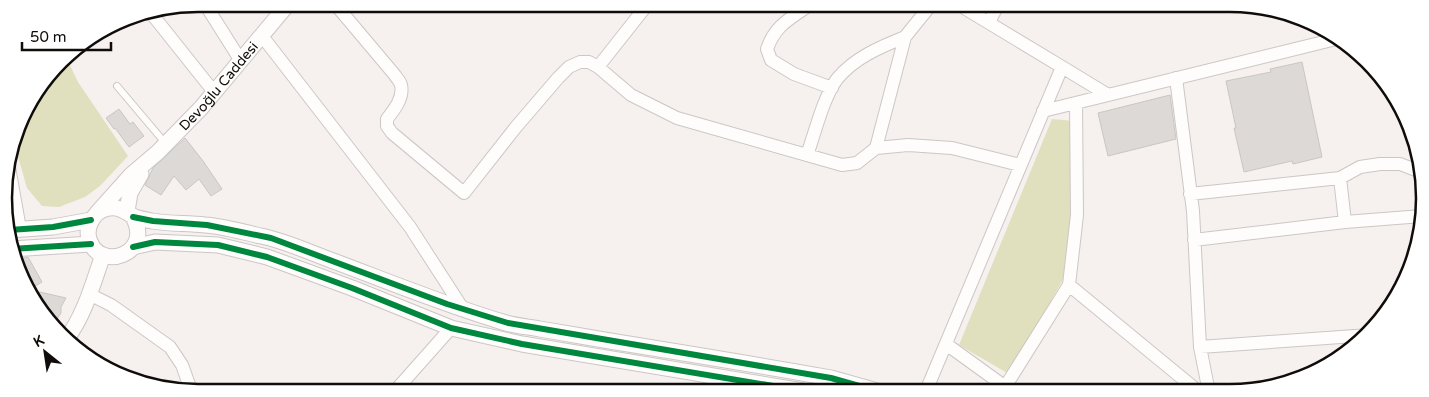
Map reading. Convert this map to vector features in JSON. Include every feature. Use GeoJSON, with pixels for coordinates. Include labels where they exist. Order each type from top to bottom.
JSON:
{"type":"FeatureCollection","features":[{"type":"Feature","properties":{"kind":"street"},"geometry":{"type":"LineString","coordinates":[[210,12],[241,61]]}},
{"type":"Feature","properties":{"kind":"street","name":"Devoğlu Caddesi"},"geometry":{"type":"LineString","coordinates":[[146,164],[214,92],[282,12]]}},
{"type":"Feature","properties":{"kind":"street"},"geometry":{"type":"LineString","coordinates":[[342,12],[401,84],[400,98],[396,108],[387,119],[387,126],[392,133],[464,193],[516,127],[558,78],[569,67],[580,62],[589,62],[598,67],[631,95],[677,118],[842,165],[857,163],[876,148],[908,145],[952,148],[1020,165]]}},
{"type":"Feature","properties":{"kind":"street"},"geometry":{"type":"LineString","coordinates":[[598,67],[641,12]]}},
{"type":"Feature","properties":{"kind":"street"},"geometry":{"type":"LineString","coordinates":[[799,12],[782,24],[771,38],[767,49],[771,60],[794,74],[832,88]]}},
{"type":"Feature","properties":{"kind":"street"},"geometry":{"type":"LineString","coordinates":[[876,148],[905,37],[925,12]]}},
{"type":"Feature","properties":{"kind":"street"},"geometry":{"type":"LineString","coordinates":[[972,12],[1108,95]]}},
{"type":"Feature","properties":{"kind":"street"},"geometry":{"type":"LineString","coordinates":[[989,22],[994,12]]}},
{"type":"Feature","properties":{"kind":"street"},"geometry":{"type":"LineString","coordinates":[[156,18],[214,92]]}},
{"type":"Feature","properties":{"kind":"street"},"geometry":{"type":"LineString","coordinates":[[262,36],[410,228],[462,309]]}},
{"type":"Feature","properties":{"kind":"street"},"geometry":{"type":"LineString","coordinates":[[807,155],[826,100],[837,80],[852,64],[877,48],[905,37]]}},
{"type":"Feature","properties":{"kind":"street"},"geometry":{"type":"LineString","coordinates":[[1043,111],[1329,41]]}},
{"type":"Feature","properties":{"kind":"street"},"geometry":{"type":"LineString","coordinates":[[929,384],[1062,67]]}},
{"type":"Feature","properties":{"kind":"street"},"geometry":{"type":"LineString","coordinates":[[1176,78],[1190,194],[1200,347],[1207,384]]}},
{"type":"Feature","properties":{"kind":"street"},"geometry":{"type":"LineString","coordinates":[[1011,384],[1069,285],[1076,215],[1076,103]]}},
{"type":"Feature","properties":{"kind":"street"},"geometry":{"type":"LineString","coordinates":[[146,164],[130,193],[130,214],[137,224],[137,240],[127,253],[112,257],[103,255],[96,251],[91,244],[88,228],[94,217],[131,175],[146,164]]}},
{"type":"Feature","properties":{"kind":"street"},"geometry":{"type":"LineString","coordinates":[[1190,194],[1340,178],[1360,167],[1380,164],[1400,164],[1414,169]]}},
{"type":"Feature","properties":{"kind":"street"},"geometry":{"type":"LineString","coordinates":[[1340,178],[1345,222]]}},
{"type":"Feature","properties":{"kind":"street"},"geometry":{"type":"LineString","coordinates":[[15,230],[53,227],[94,217],[111,207],[119,208],[130,214],[153,221],[207,225],[271,238],[462,309],[508,324],[831,378],[852,384]]}},
{"type":"Feature","properties":{"kind":"street"},"geometry":{"type":"LineString","coordinates":[[1194,240],[1345,222],[1416,217]]}},
{"type":"Feature","properties":{"kind":"street"},"geometry":{"type":"LineString","coordinates":[[133,247],[155,242],[218,245],[267,257],[352,288],[451,328],[522,344],[761,384]]}},
{"type":"Feature","properties":{"kind":"street"},"geometry":{"type":"LineString","coordinates":[[19,248],[91,244]]}},
{"type":"Feature","properties":{"kind":"street"},"geometry":{"type":"LineString","coordinates":[[71,333],[90,294],[103,255]]}},
{"type":"Feature","properties":{"kind":"street"},"geometry":{"type":"LineString","coordinates":[[1069,285],[1189,384]]}},
{"type":"Feature","properties":{"kind":"street"},"geometry":{"type":"LineString","coordinates":[[90,294],[111,305],[170,347],[182,365],[189,384]]}},
{"type":"Feature","properties":{"kind":"street"},"geometry":{"type":"LineString","coordinates":[[401,384],[451,328]]}},
{"type":"Feature","properties":{"kind":"street"},"geometry":{"type":"LineString","coordinates":[[1200,347],[1356,335]]}},
{"type":"Feature","properties":{"kind":"street"},"geometry":{"type":"LineString","coordinates":[[946,344],[1001,384]]}},
{"type":"Feature","properties":{"kind":"lane"},"geometry":{"type":"LineString","coordinates":[[117,86],[166,144]]}},
{"type":"Feature","properties":{"kind":"green space"},"geometry":{"type":"Polygon","coordinates":[[[70,65],[78,82],[128,156],[100,186],[85,197],[59,207],[42,206],[27,188],[18,155],[22,139],[37,105],[51,85],[70,65]]]}},
{"type":"Feature","properties":{"kind":"green space"},"geometry":{"type":"Polygon","coordinates":[[[1052,119],[1074,121],[1072,223],[1065,276],[1009,374],[959,345],[1052,119]]]}},
{"type":"Feature","properties":{"kind":"building"},"geometry":{"type":"Polygon","coordinates":[[[1302,62],[1322,157],[1293,164],[1292,161],[1244,172],[1226,81],[1271,72],[1270,69],[1302,62]]]}},
{"type":"Feature","properties":{"kind":"building"},"geometry":{"type":"Polygon","coordinates":[[[1170,95],[1176,139],[1108,156],[1098,113],[1170,95]]]}},
{"type":"Feature","properties":{"kind":"building"},"geometry":{"type":"Polygon","coordinates":[[[119,109],[130,124],[133,122],[144,136],[129,147],[106,118],[119,109]]]}},
{"type":"Feature","properties":{"kind":"building"},"geometry":{"type":"Polygon","coordinates":[[[185,138],[222,189],[211,196],[199,179],[186,190],[174,176],[161,195],[145,185],[153,168],[185,138]]]}},
{"type":"Feature","properties":{"kind":"building"},"geometry":{"type":"Polygon","coordinates":[[[28,257],[42,282],[34,286],[22,259],[28,257]]]}},
{"type":"Feature","properties":{"kind":"building"},"geometry":{"type":"Polygon","coordinates":[[[37,291],[66,298],[61,307],[61,313],[57,319],[37,291]]]}},
{"type":"Feature","properties":{"kind":"cycle path"},"geometry":{"type":"LineString","coordinates":[[133,217],[153,221],[207,225],[271,238],[447,304],[508,323],[831,378],[852,384]]}},
{"type":"Feature","properties":{"kind":"cycle path"},"geometry":{"type":"LineString","coordinates":[[15,230],[53,227],[91,220]]}},
{"type":"Feature","properties":{"kind":"cycle path"},"geometry":{"type":"LineString","coordinates":[[133,247],[155,242],[218,245],[267,257],[352,288],[451,328],[522,344],[761,384]]}},
{"type":"Feature","properties":{"kind":"cycle path"},"geometry":{"type":"LineString","coordinates":[[19,248],[91,244]]}}]}
